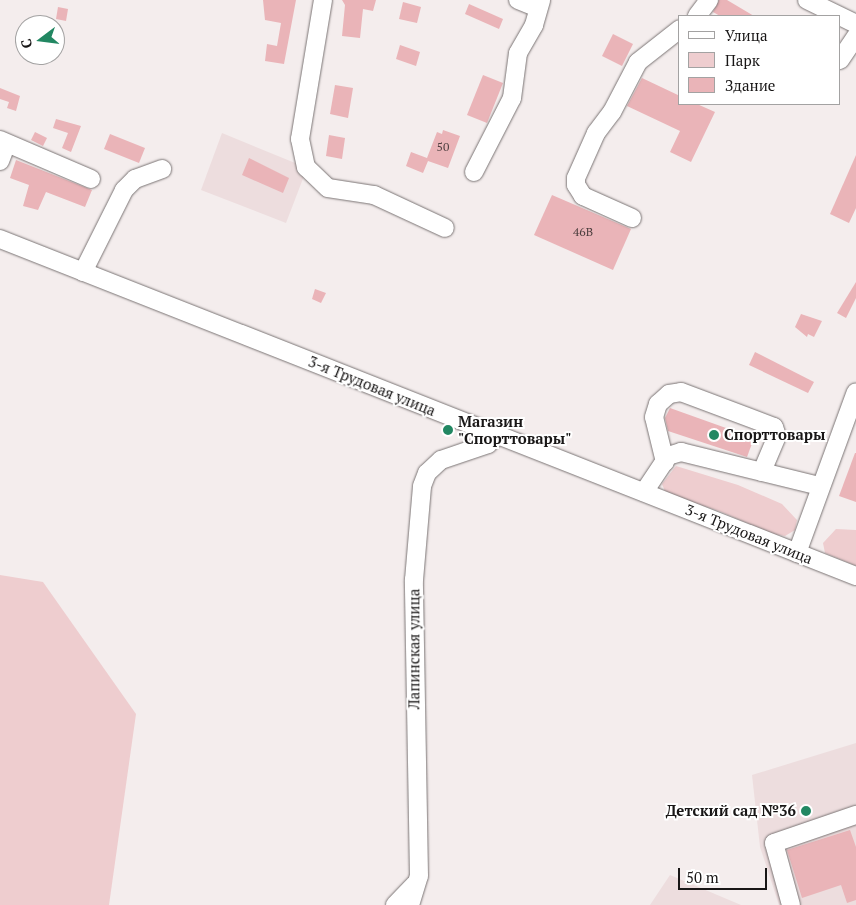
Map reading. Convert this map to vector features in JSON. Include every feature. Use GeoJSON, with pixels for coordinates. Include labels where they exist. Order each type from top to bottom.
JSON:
{"type":"FeatureCollection","features":[{"type":"Feature","properties":{"kind":"street"},"geometry":{"type":"LineString","coordinates":[[323,0],[300,139],[306,167],[328,188],[374,195],[444,228]]}},
{"type":"Feature","properties":{"kind":"street"},"geometry":{"type":"LineString","coordinates":[[474,172],[512,98],[518,53],[539,4],[518,0]]}},
{"type":"Feature","properties":{"kind":"street"},"geometry":{"type":"LineString","coordinates":[[698,15],[709,0]]}},
{"type":"Feature","properties":{"kind":"street"},"geometry":{"type":"LineString","coordinates":[[818,3],[840,15]]}},
{"type":"Feature","properties":{"kind":"street"},"geometry":{"type":"LineString","coordinates":[[841,16],[856,24]]}},
{"type":"Feature","properties":{"kind":"street"},"geometry":{"type":"LineString","coordinates":[[632,218],[583,196],[576,185],[576,178],[596,133],[612,112],[638,62],[678,31]]}},
{"type":"Feature","properties":{"kind":"street"},"geometry":{"type":"LineString","coordinates":[[841,58],[856,36]]}},
{"type":"Feature","properties":{"kind":"street"},"geometry":{"type":"LineString","coordinates":[[2,148],[91,179]]}},
{"type":"Feature","properties":{"kind":"street"},"geometry":{"type":"LineString","coordinates":[[83,272],[124,190],[135,180],[162,169]]}},
{"type":"Feature","properties":{"kind":"street","name":"3-я Трудовая улица"},"geometry":{"type":"LineString","coordinates":[[0,239],[496,436],[856,576]]}},
{"type":"Feature","properties":{"kind":"street"},"geometry":{"type":"LineString","coordinates":[[665,462],[654,417],[658,404],[669,394],[681,392],[774,427],[777,436],[762,472]]}},
{"type":"Feature","properties":{"kind":"street"},"geometry":{"type":"LineString","coordinates":[[797,553],[819,486],[856,392]]}},
{"type":"Feature","properties":{"kind":"street","name":"Лапинская улица"},"geometry":{"type":"LineString","coordinates":[[410,905],[419,876],[414,580],[422,486],[427,473],[441,460],[488,444],[496,436]]}},
{"type":"Feature","properties":{"kind":"street"},"geometry":{"type":"LineString","coordinates":[[644,492],[665,462],[681,452],[819,486]]}},
{"type":"Feature","properties":{"kind":"street"},"geometry":{"type":"LineString","coordinates":[[792,905],[774,843],[856,815]]}},
{"type":"Feature","properties":{"kind":"street"},"geometry":{"type":"LineString","coordinates":[[395,905],[419,876]]}},
{"type":"Feature","properties":{"kind":"shaded area"},"geometry":{"type":"Polygon","coordinates":[[[222,133],[300,165],[304,176],[286,223],[201,190],[222,133]]]}},
{"type":"Feature","properties":{"kind":"shaded area","name":"Детский сад №36"},"geometry":{"type":"Polygon","coordinates":[[[856,743],[856,905],[779,905],[760,847],[752,775],[856,743]]]}},
{"type":"Feature","properties":{"kind":"shaded area"},"geometry":{"type":"Polygon","coordinates":[[[670,875],[741,905],[650,905],[670,875]]]}},
{"type":"Feature","properties":{"kind":"green space"},"geometry":{"type":"Polygon","coordinates":[[[676,466],[738,485],[782,504],[797,520],[795,530],[785,536],[773,534],[719,511],[666,494],[662,484],[676,466]]]}},
{"type":"Feature","properties":{"kind":"green space"},"geometry":{"type":"Polygon","coordinates":[[[836,529],[856,530],[856,566],[825,553],[823,543],[836,529]]]}},
{"type":"Feature","properties":{"kind":"green space"},"geometry":{"type":"Polygon","coordinates":[[[0,575],[43,582],[136,714],[109,905],[0,905],[0,575]]]}},
{"type":"Feature","properties":{"kind":"building"},"geometry":{"type":"Polygon","coordinates":[[[263,0],[296,0],[284,64],[265,61],[267,44],[277,46],[281,23],[265,20],[263,0]]]}},
{"type":"Feature","properties":{"kind":"building"},"geometry":{"type":"Polygon","coordinates":[[[342,0],[376,0],[373,11],[363,9],[360,38],[342,36],[345,5],[342,0]]]}},
{"type":"Feature","properties":{"kind":"building"},"geometry":{"type":"Polygon","coordinates":[[[719,0],[727,0],[752,15],[718,15],[713,12],[719,0]]]}},
{"type":"Feature","properties":{"kind":"building"},"geometry":{"type":"Polygon","coordinates":[[[403,2],[421,7],[417,23],[399,19],[403,2]]]}},
{"type":"Feature","properties":{"kind":"building"},"geometry":{"type":"Polygon","coordinates":[[[469,4],[503,19],[499,29],[465,14],[469,4]]]}},
{"type":"Feature","properties":{"kind":"building"},"geometry":{"type":"Polygon","coordinates":[[[58,7],[68,9],[66,21],[65,15],[57,15],[58,7]]]}},
{"type":"Feature","properties":{"kind":"building"},"geometry":{"type":"Polygon","coordinates":[[[613,34],[633,44],[622,66],[602,56],[613,34]]]}},
{"type":"Feature","properties":{"kind":"building"},"geometry":{"type":"Polygon","coordinates":[[[400,45],[420,52],[416,66],[396,59],[400,45]]]}},
{"type":"Feature","properties":{"kind":"building"},"geometry":{"type":"Polygon","coordinates":[[[483,75],[503,83],[487,123],[467,115],[483,75]]]}},
{"type":"Feature","properties":{"kind":"building"},"geometry":{"type":"Polygon","coordinates":[[[642,78],[678,95],[678,105],[699,105],[715,112],[691,162],[670,152],[680,131],[627,106],[642,78]]]}},
{"type":"Feature","properties":{"kind":"building"},"geometry":{"type":"Polygon","coordinates":[[[335,85],[353,88],[348,118],[330,114],[335,85]]]}},
{"type":"Feature","properties":{"kind":"building"},"geometry":{"type":"Polygon","coordinates":[[[0,88],[20,96],[16,111],[7,108],[9,102],[0,99],[0,88]]]}},
{"type":"Feature","properties":{"kind":"building"},"geometry":{"type":"Polygon","coordinates":[[[56,119],[81,126],[71,152],[62,148],[68,133],[53,128],[56,119]]]}},
{"type":"Feature","properties":{"kind":"building"},"geometry":{"type":"Polygon","coordinates":[[[443,130],[460,136],[448,168],[428,161],[423,173],[406,166],[411,152],[427,158],[437,132],[442,134],[443,130]]]}},
{"type":"Feature","properties":{"kind":"building"},"geometry":{"type":"Polygon","coordinates":[[[35,132],[47,138],[43,146],[31,140],[35,132]]]}},
{"type":"Feature","properties":{"kind":"building"},"geometry":{"type":"Polygon","coordinates":[[[110,134],[145,148],[139,163],[104,149],[110,134]]]}},
{"type":"Feature","properties":{"kind":"building"},"geometry":{"type":"Polygon","coordinates":[[[329,135],[345,138],[342,159],[326,156],[329,135]]]}},
{"type":"Feature","properties":{"kind":"building"},"geometry":{"type":"Polygon","coordinates":[[[856,155],[856,208],[849,223],[830,214],[856,155]]]}},
{"type":"Feature","properties":{"kind":"building"},"geometry":{"type":"Polygon","coordinates":[[[249,158],[289,178],[283,193],[242,175],[249,158]]]}},
{"type":"Feature","properties":{"kind":"building"},"geometry":{"type":"Polygon","coordinates":[[[16,160],[92,190],[85,207],[46,192],[38,210],[23,206],[29,185],[10,178],[16,160]]]}},
{"type":"Feature","properties":{"kind":"building"},"geometry":{"type":"Polygon","coordinates":[[[552,195],[631,229],[613,270],[534,235],[552,195]]]}},
{"type":"Feature","properties":{"kind":"building"},"geometry":{"type":"Polygon","coordinates":[[[856,282],[856,298],[846,318],[837,313],[856,282]]]}},
{"type":"Feature","properties":{"kind":"building"},"geometry":{"type":"Polygon","coordinates":[[[315,289],[326,293],[321,303],[312,299],[315,289]]]}},
{"type":"Feature","properties":{"kind":"building"},"geometry":{"type":"Polygon","coordinates":[[[801,314],[822,321],[814,337],[808,334],[807,337],[795,327],[801,314]]]}},
{"type":"Feature","properties":{"kind":"building"},"geometry":{"type":"Polygon","coordinates":[[[755,352],[814,382],[808,393],[749,365],[755,352]]]}},
{"type":"Feature","properties":{"kind":"building"},"geometry":{"type":"Polygon","coordinates":[[[670,408],[754,438],[747,457],[668,431],[665,418],[670,408]]]}},
{"type":"Feature","properties":{"kind":"building"},"geometry":{"type":"Polygon","coordinates":[[[856,453],[856,502],[839,496],[856,453]]]}},
{"type":"Feature","properties":{"kind":"building"},"geometry":{"type":"Polygon","coordinates":[[[850,830],[856,847],[856,900],[847,903],[841,885],[802,898],[787,850],[850,830]]]}},
{"type":"Feature","properties":{"kind":"place","name":"Магазин \"Спорттовары\""},"geometry":{"type":"Point","coordinates":[448,430]}},
{"type":"Feature","properties":{"kind":"place","name":"Спорттовары"},"geometry":{"type":"Point","coordinates":[714,435]}},
{"type":"Feature","properties":{"kind":"place","name":"Детский сад №36"},"geometry":{"type":"Point","coordinates":[806,811]}}]}
